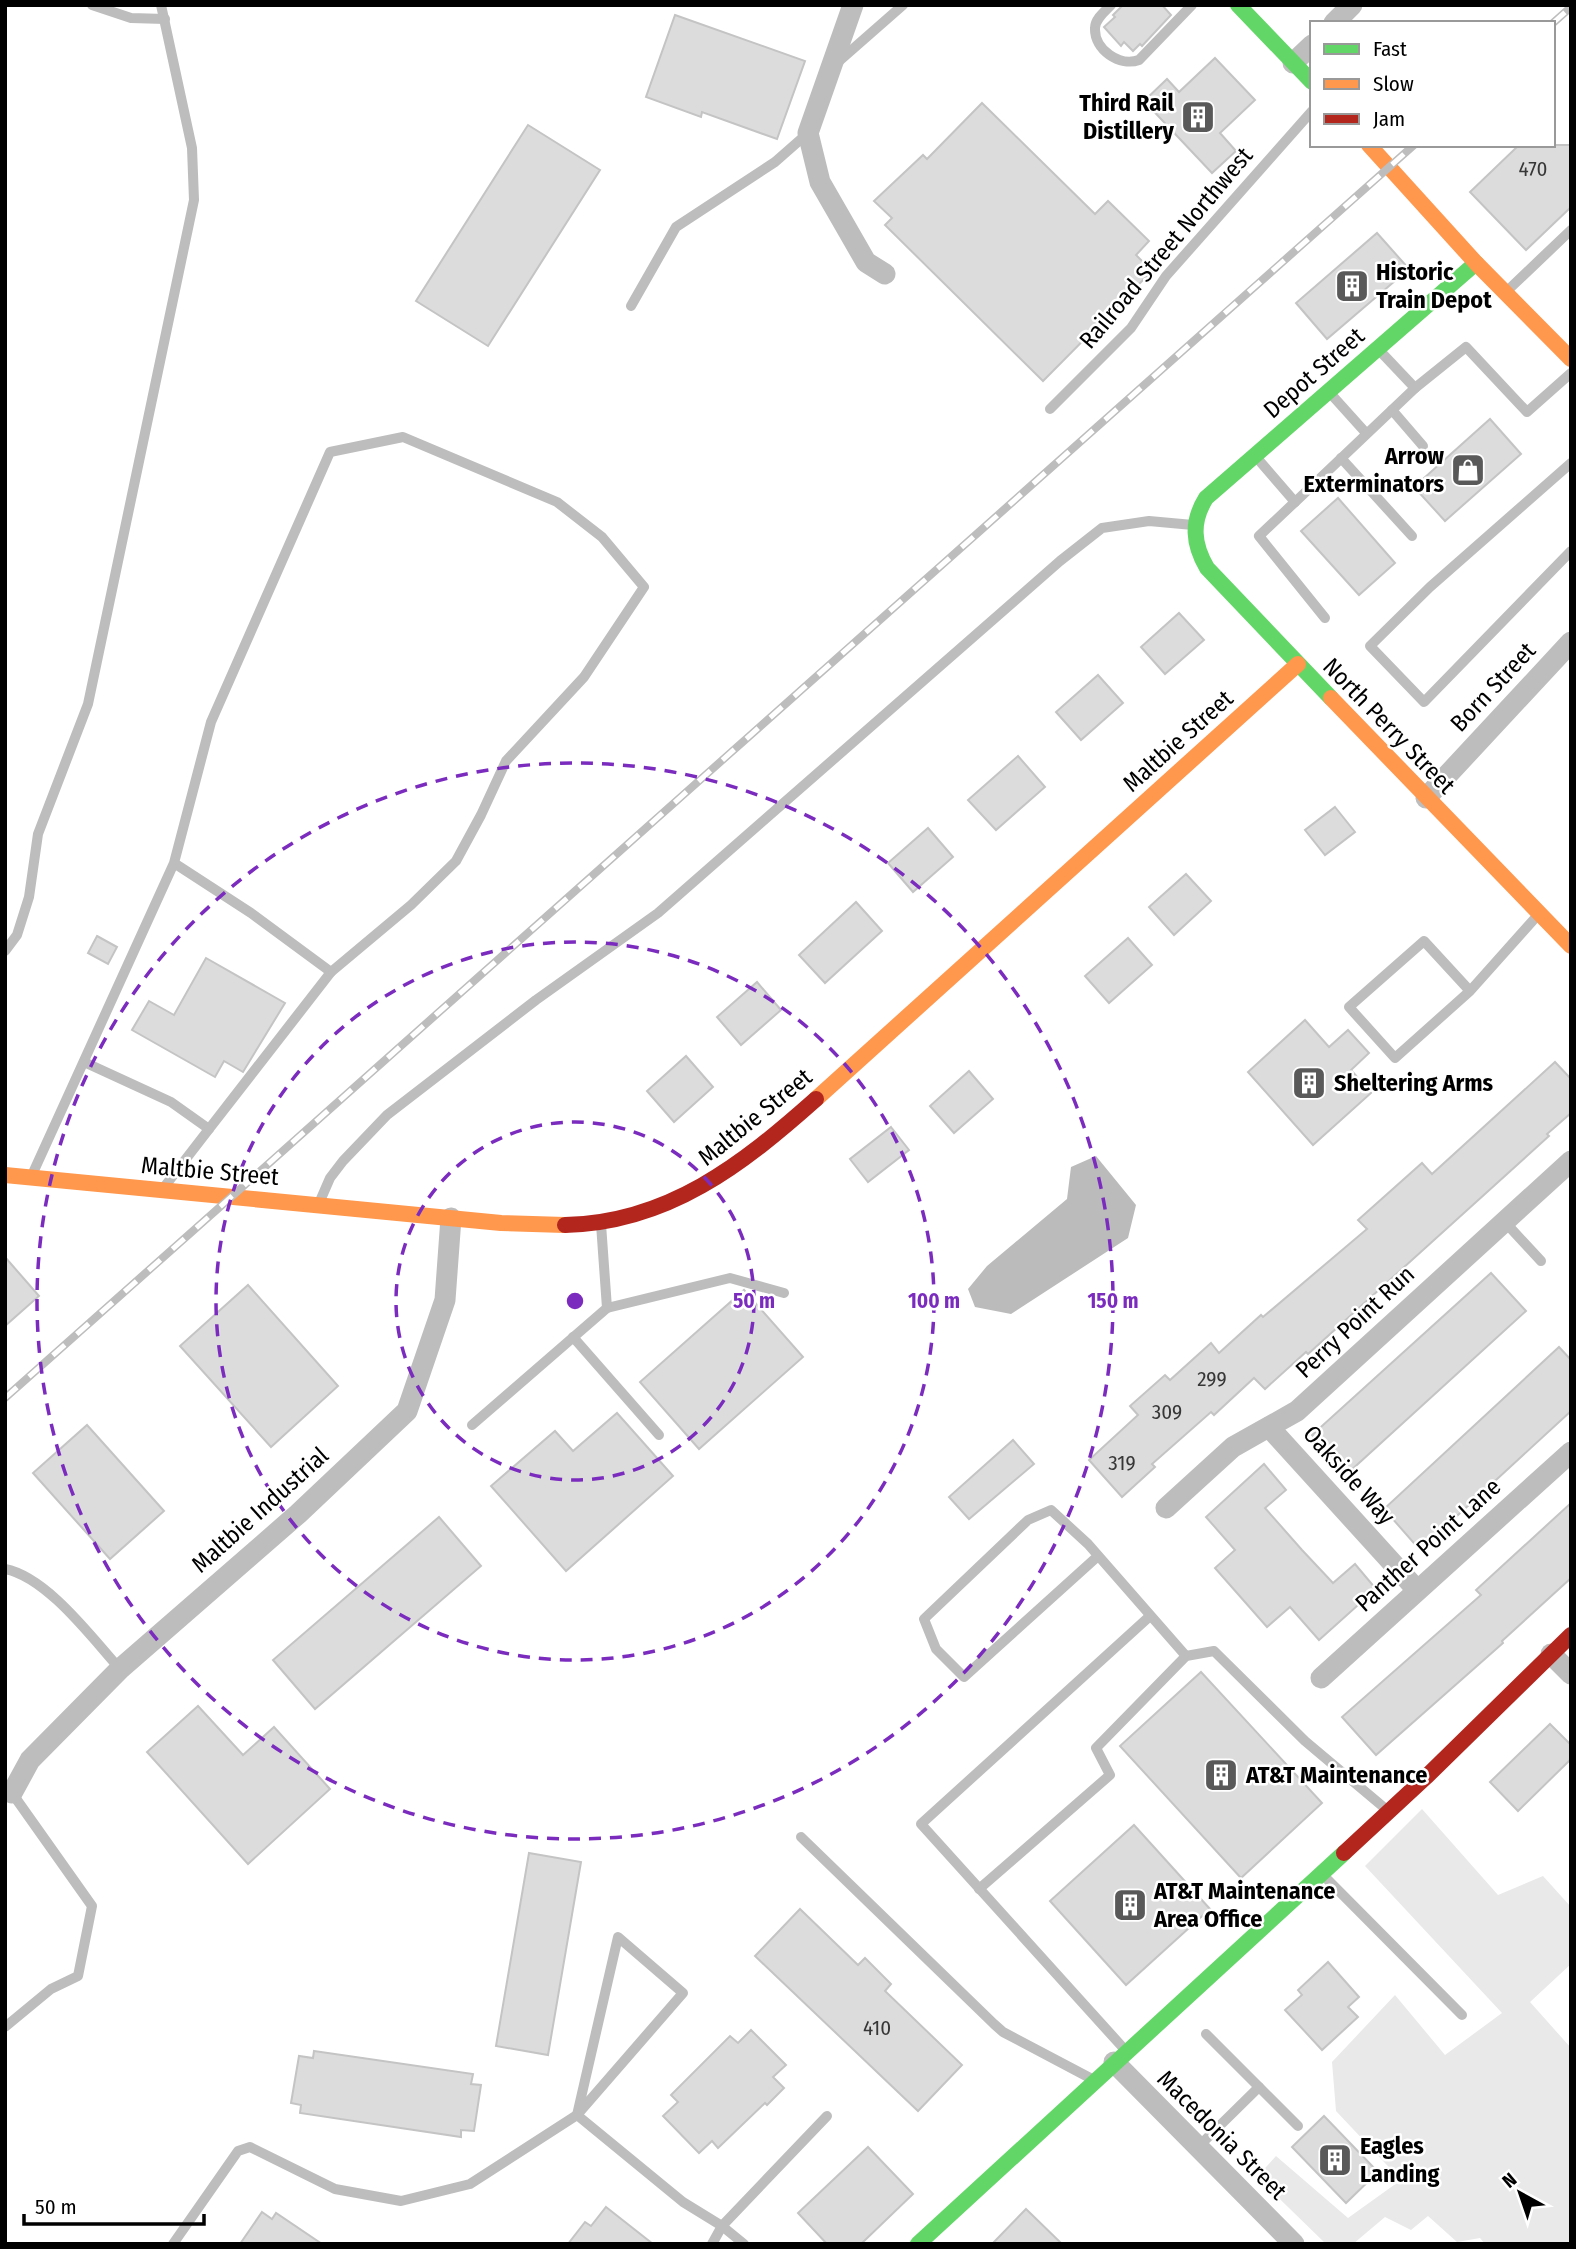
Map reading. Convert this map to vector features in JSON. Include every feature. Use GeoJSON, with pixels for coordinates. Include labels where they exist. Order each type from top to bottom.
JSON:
{"type":"FeatureCollection","features":[{"type":"Feature","properties":{"kind":"street"},"geometry":{"type":"LineString","coordinates":[[853,5],[808,133],[820,182],[866,262],[885,274]]}},
{"type":"Feature","properties":{"kind":"street"},"geometry":{"type":"LineString","coordinates":[[1238,5],[1310,80]]}},
{"type":"Feature","properties":{"kind":"street"},"geometry":{"type":"LineString","coordinates":[[1336,21],[1352,5]]}},
{"type":"Feature","properties":{"kind":"street"},"geometry":{"type":"LineString","coordinates":[[1293,63],[1310,47]]}},
{"type":"Feature","properties":{"kind":"street"},"geometry":{"type":"LineString","coordinates":[[1371,147],[1476,263],[1571,359]]}},
{"type":"Feature","properties":{"kind":"street","name":"Depot Street"},"geometry":{"type":"LineString","coordinates":[[1194,526],[1200,506],[1206,498],[1476,263]]}},
{"type":"Feature","properties":{"kind":"street","name":"North Perry Street"},"geometry":{"type":"LineString","coordinates":[[1194,526],[1195,546],[1204,565],[1571,946]]}},
{"type":"Feature","properties":{"kind":"street","name":"Born Street"},"geometry":{"type":"LineString","coordinates":[[1426,798],[1571,642]]}},
{"type":"Feature","properties":{"kind":"street","name":"Maltbie Street"},"geometry":{"type":"LineString","coordinates":[[5,1175],[502,1223],[556,1225],[631,1216],[688,1195],[742,1163],[773,1138],[1298,664]]}},
{"type":"Feature","properties":{"kind":"street","name":"Perry Point Run"},"geometry":{"type":"LineString","coordinates":[[1166,1508],[1233,1447],[1297,1411],[1571,1161]]}},
{"type":"Feature","properties":{"kind":"street","name":"Maltbie Industrial"},"geometry":{"type":"LineString","coordinates":[[9,1794],[30,1760],[120,1669],[298,1514],[407,1410],[445,1300],[451,1218]]}},
{"type":"Feature","properties":{"kind":"street","name":"Oakside Way"},"geometry":{"type":"LineString","coordinates":[[1269,1427],[1417,1590]]}},
{"type":"Feature","properties":{"kind":"street","name":"Panther Point Lane"},"geometry":{"type":"LineString","coordinates":[[1321,1678],[1571,1452]]}},
{"type":"Feature","properties":{"kind":"street"},"geometry":{"type":"LineString","coordinates":[[918,2244],[1388,1811],[1571,1635]]}},
{"type":"Feature","properties":{"kind":"street"},"geometry":{"type":"LineString","coordinates":[[1551,1654],[1571,1674]]}},
{"type":"Feature","properties":{"kind":"street","name":"Macedonia Street"},"geometry":{"type":"LineString","coordinates":[[1120,2057],[1198,2147],[1294,2244]]}},
{"type":"Feature","properties":{"kind":"lane"},"geometry":{"type":"LineString","coordinates":[[92,5],[131,18],[165,19]]}},
{"type":"Feature","properties":{"kind":"lane"},"geometry":{"type":"LineString","coordinates":[[5,951],[17,935],[29,897],[38,834],[88,704],[194,200],[192,148],[161,5]]}},
{"type":"Feature","properties":{"kind":"lane"},"geometry":{"type":"LineString","coordinates":[[831,68],[903,5]]}},
{"type":"Feature","properties":{"kind":"lane"},"geometry":{"type":"LineString","coordinates":[[1111,5],[1095,27],[1097,39],[1104,50],[1116,59],[1131,63],[1139,60],[1192,5]]}},
{"type":"Feature","properties":{"kind":"lane","name":"Railroad Street Northwest"},"geometry":{"type":"LineString","coordinates":[[1050,409],[1131,328],[1166,276],[1310,113]]}},
{"type":"Feature","properties":{"kind":"lane"},"geometry":{"type":"LineString","coordinates":[[631,306],[676,227],[775,162],[808,133]]}},
{"type":"Feature","properties":{"kind":"lane"},"geometry":{"type":"LineString","coordinates":[[1505,293],[1571,230]]}},
{"type":"Feature","properties":{"kind":"lane"},"geometry":{"type":"LineString","coordinates":[[1325,618],[1259,536],[1415,388],[1466,347],[1527,412],[1571,373]]}},
{"type":"Feature","properties":{"kind":"lane"},"geometry":{"type":"LineString","coordinates":[[1378,348],[1415,388]]}},
{"type":"Feature","properties":{"kind":"lane"},"geometry":{"type":"LineString","coordinates":[[1328,391],[1366,433]]}},
{"type":"Feature","properties":{"kind":"lane"},"geometry":{"type":"LineString","coordinates":[[1392,410],[1423,446]]}},
{"type":"Feature","properties":{"kind":"lane"},"geometry":{"type":"LineString","coordinates":[[31,1177],[174,863],[211,722],[330,452],[403,437],[557,502],[602,537],[644,587],[584,677],[506,761],[456,861],[411,905],[331,972],[163,1189]]}},
{"type":"Feature","properties":{"kind":"lane"},"geometry":{"type":"LineString","coordinates":[[1255,456],[1296,502]]}},
{"type":"Feature","properties":{"kind":"lane"},"geometry":{"type":"LineString","coordinates":[[1341,458],[1412,536]]}},
{"type":"Feature","properties":{"kind":"lane"},"geometry":{"type":"LineString","coordinates":[[1571,463],[1430,587],[1370,646],[1424,702],[1571,551]]}},
{"type":"Feature","properties":{"kind":"lane"},"geometry":{"type":"LineString","coordinates":[[319,1204],[330,1178],[387,1115],[536,1000],[658,913],[1060,561],[1102,528],[1149,520],[1194,526]]}},
{"type":"Feature","properties":{"kind":"lane"},"geometry":{"type":"LineString","coordinates":[[174,863],[251,913],[331,972]]}},
{"type":"Feature","properties":{"kind":"lane"},"geometry":{"type":"LineString","coordinates":[[1470,991],[1424,941],[1349,1007],[1395,1058],[1470,991],[1539,913]]}},
{"type":"Feature","properties":{"kind":"lane"},"geometry":{"type":"LineString","coordinates":[[84,1062],[171,1102],[209,1129]]}},
{"type":"Feature","properties":{"kind":"lane"},"geometry":{"type":"LineString","coordinates":[[1504,1220],[1541,1261]]}},
{"type":"Feature","properties":{"kind":"lane"},"geometry":{"type":"LineString","coordinates":[[601,1221],[607,1308]]}},
{"type":"Feature","properties":{"kind":"lane"},"geometry":{"type":"LineString","coordinates":[[472,1425],[607,1308],[730,1278],[784,1293]]}},
{"type":"Feature","properties":{"kind":"lane"},"geometry":{"type":"LineString","coordinates":[[573,1337],[659,1435]]}},
{"type":"Feature","properties":{"kind":"lane"},"geometry":{"type":"LineString","coordinates":[[1097,1556],[964,1677],[936,1649],[924,1619],[1028,1520],[1051,1510],[1097,1556],[1186,1656]]}},
{"type":"Feature","properties":{"kind":"lane"},"geometry":{"type":"LineString","coordinates":[[5,1569],[34,1581],[53,1596],[120,1669]]}},
{"type":"Feature","properties":{"kind":"lane"},"geometry":{"type":"LineString","coordinates":[[1120,2057],[979,1889],[920,1824],[1150,1616]]}},
{"type":"Feature","properties":{"kind":"lane"},"geometry":{"type":"LineString","coordinates":[[979,1889],[1110,1775],[1096,1748],[1186,1656],[1214,1651],[1305,1741],[1388,1811]]}},
{"type":"Feature","properties":{"kind":"lane"},"geometry":{"type":"LineString","coordinates":[[5,2027],[51,1989],[78,1976],[92,1906],[9,1794]]}},
{"type":"Feature","properties":{"kind":"lane"},"geometry":{"type":"LineString","coordinates":[[800,1837],[1003,2032],[1094,2080]]}},
{"type":"Feature","properties":{"kind":"lane"},"geometry":{"type":"LineString","coordinates":[[1321,1873],[1462,2015]]}},
{"type":"Feature","properties":{"kind":"lane"},"geometry":{"type":"LineString","coordinates":[[173,2244],[238,2151],[250,2147],[335,2189],[401,2201],[470,2184],[577,2115],[683,1993],[618,1937],[577,2115]]}},
{"type":"Feature","properties":{"kind":"lane"},"geometry":{"type":"LineString","coordinates":[[1206,2034],[1297,2126]]}},
{"type":"Feature","properties":{"kind":"lane"},"geometry":{"type":"LineString","coordinates":[[1198,2147],[1259,2087]]}},
{"type":"Feature","properties":{"kind":"lane"},"geometry":{"type":"LineString","coordinates":[[577,2115],[683,2202],[722,2226],[744,2244]]}},
{"type":"Feature","properties":{"kind":"lane"},"geometry":{"type":"LineString","coordinates":[[712,2244],[722,2226],[827,2116]]}},
{"type":"Feature","properties":{"kind":"shaded area"},"geometry":{"type":"Polygon","coordinates":[[[1096,1156],[1136,1205],[1128,1238],[1011,1314],[975,1307],[968,1289],[987,1266],[1067,1199],[1071,1167],[1096,1156]]]}},
{"type":"Feature","properties":{"kind":"shaded area"},"geometry":{"type":"Polygon","coordinates":[[[1422,1809],[1498,1895],[1543,1876],[1571,1907],[1571,1964],[1530,2002],[1571,2048],[1571,2244],[1485,2244],[1480,2238],[1457,2242],[1428,2216],[1411,2230],[1385,2217],[1353,2244],[1326,2244],[1257,2177],[1276,2156],[1348,2218],[1401,2180],[1336,2111],[1332,2062],[1395,1995],[1445,2055],[1502,2013],[1365,1866],[1422,1809]]]}},
{"type":"Feature","properties":{"kind":"building"},"geometry":{"type":"Polygon","coordinates":[[[1123,5],[1162,5],[1171,15],[1142,46],[1140,44],[1133,51],[1124,42],[1121,46],[1104,27],[1123,5]]]}},
{"type":"Feature","properties":{"kind":"building"},"geometry":{"type":"Polygon","coordinates":[[[675,15],[805,61],[777,139],[702,112],[701,117],[646,97],[675,15]]]}},
{"type":"Feature","properties":{"kind":"building","name":"Third Rail Distillery"},"geometry":{"type":"Polygon","coordinates":[[[1215,58],[1255,100],[1220,133],[1236,151],[1212,173],[1144,101],[1167,79],[1179,92],[1215,58]]]}},
{"type":"Feature","properties":{"kind":"building"},"geometry":{"type":"Polygon","coordinates":[[[982,103],[1095,214],[1108,201],[1149,241],[1136,255],[1152,271],[1043,381],[885,225],[892,218],[874,201],[923,155],[927,159],[982,103]]]}},
{"type":"Feature","properties":{"kind":"building"},"geometry":{"type":"Polygon","coordinates":[[[528,125],[600,170],[488,346],[416,301],[528,125]]]}},
{"type":"Feature","properties":{"kind":"building"},"geometry":{"type":"Polygon","coordinates":[[[1571,145],[1571,207],[1526,250],[1470,192],[1517,147],[1571,145]]]}},
{"type":"Feature","properties":{"kind":"building","name":"Historic Train Depot"},"geometry":{"type":"Polygon","coordinates":[[[1377,233],[1409,269],[1327,339],[1296,303],[1377,233]]]}},
{"type":"Feature","properties":{"kind":"building","name":"Arrow Exterminators"},"geometry":{"type":"Polygon","coordinates":[[[1490,419],[1521,454],[1445,521],[1414,487],[1490,419]]]}},
{"type":"Feature","properties":{"kind":"building"},"geometry":{"type":"Polygon","coordinates":[[[1338,498],[1395,563],[1359,595],[1301,531],[1338,498]]]}},
{"type":"Feature","properties":{"kind":"building"},"geometry":{"type":"Polygon","coordinates":[[[1179,613],[1204,640],[1165,674],[1141,647],[1179,613]]]}},
{"type":"Feature","properties":{"kind":"building"},"geometry":{"type":"Polygon","coordinates":[[[1098,675],[1123,703],[1081,740],[1056,712],[1098,675]]]}},
{"type":"Feature","properties":{"kind":"building"},"geometry":{"type":"Polygon","coordinates":[[[1018,756],[1045,787],[996,830],[968,800],[1018,756]]]}},
{"type":"Feature","properties":{"kind":"building"},"geometry":{"type":"Polygon","coordinates":[[[1335,807],[1355,832],[1325,855],[1305,830],[1335,807]]]}},
{"type":"Feature","properties":{"kind":"building"},"geometry":{"type":"Polygon","coordinates":[[[928,828],[953,857],[913,892],[888,863],[928,828]]]}},
{"type":"Feature","properties":{"kind":"building"},"geometry":{"type":"Polygon","coordinates":[[[1186,874],[1211,901],[1174,935],[1149,907],[1186,874]]]}},
{"type":"Feature","properties":{"kind":"building"},"geometry":{"type":"Polygon","coordinates":[[[856,902],[882,931],[825,983],[799,955],[856,902]]]}},
{"type":"Feature","properties":{"kind":"building"},"geometry":{"type":"Polygon","coordinates":[[[97,936],[117,947],[108,964],[88,953],[97,936]]]}},
{"type":"Feature","properties":{"kind":"building"},"geometry":{"type":"Polygon","coordinates":[[[1128,938],[1152,965],[1109,1003],[1085,976],[1128,938]]]}},
{"type":"Feature","properties":{"kind":"building"},"geometry":{"type":"Polygon","coordinates":[[[206,958],[285,1003],[243,1072],[224,1061],[215,1077],[132,1030],[149,1001],[174,1015],[206,958]]]}},
{"type":"Feature","properties":{"kind":"building"},"geometry":{"type":"Polygon","coordinates":[[[757,982],[781,1010],[741,1045],[717,1017],[757,982]]]}},
{"type":"Feature","properties":{"kind":"building","name":"Sheltering Arms"},"geometry":{"type":"Polygon","coordinates":[[[1305,1020],[1329,1047],[1348,1030],[1369,1053],[1351,1070],[1371,1093],[1313,1145],[1248,1072],[1305,1020]]]}},
{"type":"Feature","properties":{"kind":"building"},"geometry":{"type":"Polygon","coordinates":[[[686,1056],[713,1087],[674,1122],[647,1091],[686,1056]]]}},
{"type":"Feature","properties":{"kind":"building"},"geometry":{"type":"Polygon","coordinates":[[[1555,1062],[1571,1079],[1571,1113],[1547,1134],[1549,1136],[1308,1354],[1306,1352],[1265,1389],[1254,1378],[1214,1415],[1211,1412],[1152,1464],[1155,1467],[1122,1497],[1089,1460],[1138,1415],[1130,1406],[1165,1375],[1170,1380],[1211,1343],[1219,1353],[1261,1315],[1263,1317],[1367,1229],[1358,1220],[1422,1163],[1432,1174],[1555,1062]]]}},
{"type":"Feature","properties":{"kind":"building"},"geometry":{"type":"Polygon","coordinates":[[[969,1071],[993,1099],[954,1133],[930,1106],[969,1071]]]}},
{"type":"Feature","properties":{"kind":"building"},"geometry":{"type":"Polygon","coordinates":[[[891,1127],[909,1150],[868,1182],[850,1159],[891,1127]]]}},
{"type":"Feature","properties":{"kind":"building"},"geometry":{"type":"Polygon","coordinates":[[[5,1257],[39,1296],[5,1326],[5,1257]]]}},
{"type":"Feature","properties":{"kind":"building"},"geometry":{"type":"Polygon","coordinates":[[[1491,1273],[1526,1311],[1348,1473],[1312,1435],[1491,1273]]]}},
{"type":"Feature","properties":{"kind":"building"},"geometry":{"type":"Polygon","coordinates":[[[248,1285],[338,1386],[271,1447],[180,1346],[248,1285]]]}},
{"type":"Feature","properties":{"kind":"building"},"geometry":{"type":"Polygon","coordinates":[[[744,1290],[803,1357],[699,1449],[640,1382],[744,1290]]]}},
{"type":"Feature","properties":{"kind":"building"},"geometry":{"type":"Polygon","coordinates":[[[1559,1347],[1571,1360],[1571,1411],[1420,1550],[1384,1509],[1559,1347]]]}},
{"type":"Feature","properties":{"kind":"building"},"geometry":{"type":"Polygon","coordinates":[[[617,1413],[673,1476],[566,1571],[491,1486],[555,1431],[573,1451],[617,1413]]]}},
{"type":"Feature","properties":{"kind":"building"},"geometry":{"type":"Polygon","coordinates":[[[87,1425],[164,1511],[110,1559],[33,1473],[87,1425]]]}},
{"type":"Feature","properties":{"kind":"building"},"geometry":{"type":"Polygon","coordinates":[[[1013,1440],[1034,1464],[969,1519],[949,1497],[1013,1440]]]}},
{"type":"Feature","properties":{"kind":"building"},"geometry":{"type":"Polygon","coordinates":[[[1264,1464],[1286,1490],[1265,1508],[1302,1550],[1333,1583],[1355,1564],[1376,1589],[1319,1640],[1290,1607],[1267,1627],[1215,1568],[1235,1550],[1206,1517],[1264,1464]]]}},
{"type":"Feature","properties":{"kind":"building"},"geometry":{"type":"Polygon","coordinates":[[[1571,1503],[1571,1578],[1502,1641],[1503,1643],[1376,1755],[1342,1717],[1481,1595],[1476,1590],[1571,1503]]]}},
{"type":"Feature","properties":{"kind":"building"},"geometry":{"type":"Polygon","coordinates":[[[439,1517],[481,1566],[315,1709],[273,1660],[439,1517]]]}},
{"type":"Feature","properties":{"kind":"building","name":"AT&T Maintenance"},"geometry":{"type":"Polygon","coordinates":[[[1201,1672],[1322,1803],[1241,1878],[1120,1746],[1201,1672]]]}},
{"type":"Feature","properties":{"kind":"building"},"geometry":{"type":"Polygon","coordinates":[[[198,1706],[243,1755],[274,1727],[330,1789],[248,1864],[147,1752],[198,1706]]]}},
{"type":"Feature","properties":{"kind":"building"},"geometry":{"type":"Polygon","coordinates":[[[1550,1724],[1571,1745],[1571,1759],[1518,1811],[1490,1782],[1550,1724]]]}},
{"type":"Feature","properties":{"kind":"building","name":"AT&T Maintenance Area Office"},"geometry":{"type":"Polygon","coordinates":[[[1134,1825],[1210,1909],[1126,1985],[1050,1901],[1134,1825]]]}},
{"type":"Feature","properties":{"kind":"building"},"geometry":{"type":"Polygon","coordinates":[[[529,1853],[581,1862],[548,2055],[496,2046],[529,1853]]]}},
{"type":"Feature","properties":{"kind":"building"},"geometry":{"type":"Polygon","coordinates":[[[800,1909],[858,1965],[865,1958],[891,1984],[885,1991],[962,2065],[918,2111],[755,1956],[800,1909]]]}},
{"type":"Feature","properties":{"kind":"building"},"geometry":{"type":"Polygon","coordinates":[[[1328,1962],[1359,1997],[1348,2007],[1358,2017],[1322,2050],[1285,2010],[1302,1995],[1298,1990],[1328,1962]]]}},
{"type":"Feature","properties":{"kind":"building"},"geometry":{"type":"Polygon","coordinates":[[[751,2030],[786,2065],[773,2077],[784,2088],[718,2148],[712,2141],[699,2153],[663,2116],[678,2102],[671,2095],[730,2036],[738,2043],[751,2030]]]}},
{"type":"Feature","properties":{"kind":"building"},"geometry":{"type":"Polygon","coordinates":[[[314,2051],[473,2074],[471,2084],[481,2085],[474,2131],[461,2130],[461,2137],[300,2113],[301,2105],[291,2103],[299,2056],[313,2058],[314,2051]]]}},
{"type":"Feature","properties":{"kind":"building","name":"Eagles Landing"},"geometry":{"type":"Polygon","coordinates":[[[1324,2116],[1378,2172],[1346,2203],[1292,2147],[1324,2116]]]}},
{"type":"Feature","properties":{"kind":"building"},"geometry":{"type":"Polygon","coordinates":[[[868,2147],[913,2194],[861,2244],[827,2244],[798,2213],[868,2147]]]}},
{"type":"Feature","properties":{"kind":"building"},"geometry":{"type":"Polygon","coordinates":[[[606,2207],[653,2244],[568,2244],[585,2222],[591,2226],[606,2207]]]}},
{"type":"Feature","properties":{"kind":"building"},"geometry":{"type":"Polygon","coordinates":[[[1026,2209],[1062,2244],[992,2244],[1026,2209]]]}},
{"type":"Feature","properties":{"kind":"building"},"geometry":{"type":"Polygon","coordinates":[[[262,2212],[272,2219],[276,2213],[322,2244],[240,2244],[262,2212]]]}},
{"type":"Feature","properties":{"kind":"railway"},"geometry":{"type":"LineString","coordinates":[[1555,21],[1571,7]]}},
{"type":"Feature","properties":{"kind":"railway"},"geometry":{"type":"LineString","coordinates":[[5,1398],[1412,147]]}},
{"type":"Feature","properties":{"kind":"traffic: fast"},"geometry":{"type":"LineString","coordinates":[[1238,5],[1310,80]]}},
{"type":"Feature","properties":{"kind":"traffic: fast"},"geometry":{"type":"LineString","coordinates":[[1331,698],[1207,568],[1197,542],[1198,516],[1206,498],[1476,263]]}},
{"type":"Feature","properties":{"kind":"traffic: fast"},"geometry":{"type":"LineString","coordinates":[[918,2244],[1344,1853]]}},
{"type":"Feature","properties":{"kind":"traffic: slow"},"geometry":{"type":"LineString","coordinates":[[1371,147],[1476,263],[1571,359]]}},
{"type":"Feature","properties":{"kind":"traffic: slow"},"geometry":{"type":"LineString","coordinates":[[816,1099],[1298,664]]}},
{"type":"Feature","properties":{"kind":"traffic: slow"},"geometry":{"type":"LineString","coordinates":[[1331,698],[1571,946]]}},
{"type":"Feature","properties":{"kind":"traffic: slow"},"geometry":{"type":"LineString","coordinates":[[5,1175],[501,1223],[565,1225]]}},
{"type":"Feature","properties":{"kind":"traffic: jam"},"geometry":{"type":"LineString","coordinates":[[565,1225],[602,1222],[637,1214],[702,1186],[760,1146],[816,1099]]}},
{"type":"Feature","properties":{"kind":"traffic: jam"},"geometry":{"type":"LineString","coordinates":[[1344,1853],[1571,1635]]}},
{"type":"Feature","properties":{"kind":"place","name":"Third Rail Distillery"},"geometry":{"type":"Point","coordinates":[1198,117]}},
{"type":"Feature","properties":{"kind":"place","name":"Historic Train Depot"},"geometry":{"type":"Point","coordinates":[1352,286]}},
{"type":"Feature","properties":{"kind":"place","name":"Arrow Exterminators"},"geometry":{"type":"Point","coordinates":[1468,470]}},
{"type":"Feature","properties":{"kind":"place","name":"Sheltering Arms"},"geometry":{"type":"Point","coordinates":[1309,1083]}},
{"type":"Feature","properties":{"kind":"place","name":"AT&T Maintenance"},"geometry":{"type":"Point","coordinates":[1221,1775]}},
{"type":"Feature","properties":{"kind":"place","name":"AT&T Maintenance Area Office"},"geometry":{"type":"Point","coordinates":[1130,1905]}},
{"type":"Feature","properties":{"kind":"place","name":"Eagles Landing"},"geometry":{"type":"Point","coordinates":[1335,2160]}}]}
